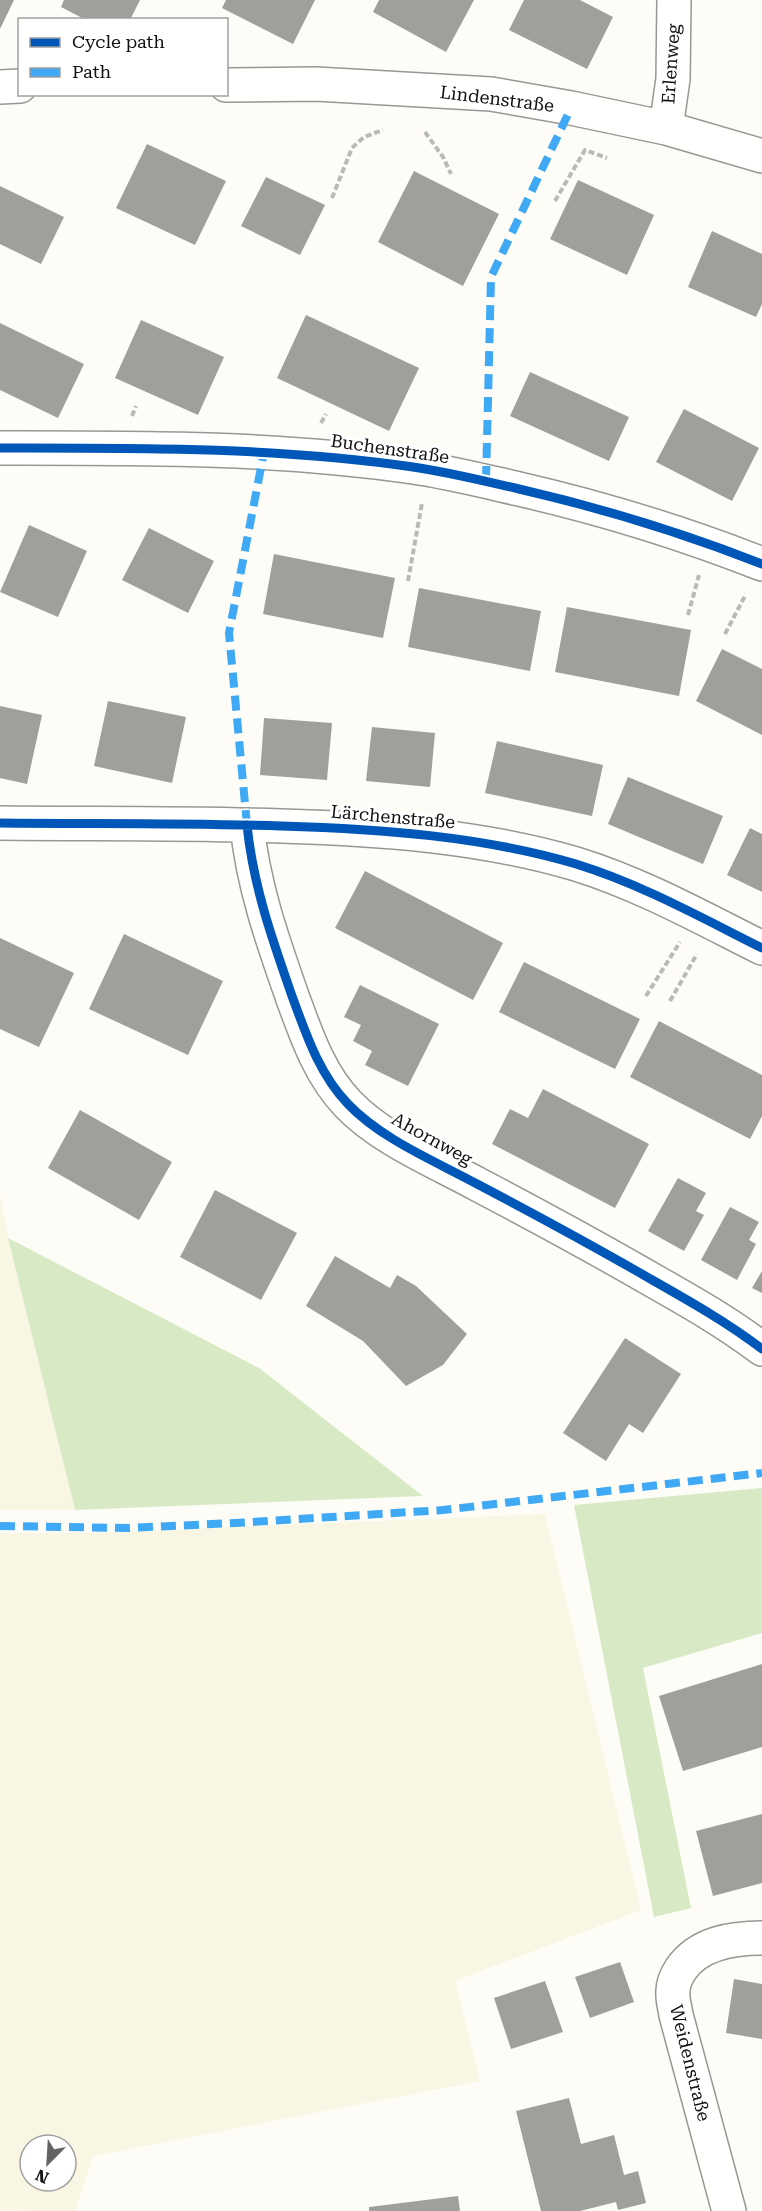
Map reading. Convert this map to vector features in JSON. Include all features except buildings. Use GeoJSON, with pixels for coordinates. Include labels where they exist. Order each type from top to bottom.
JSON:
{"type":"FeatureCollection","features":[{"type":"Feature","properties":{"kind":"street","name":"Erlenweg"},"geometry":{"type":"LineString","coordinates":[[666,129],[673,79],[674,0]]}},
{"type":"Feature","properties":{"kind":"street","name":"Lindenstraße"},"geometry":{"type":"LineString","coordinates":[[228,85],[316,84],[491,94],[571,108],[666,129],[762,156]]}},
{"type":"Feature","properties":{"kind":"street"},"geometry":{"type":"LineString","coordinates":[[0,87],[18,86]]}},
{"type":"Feature","properties":{"kind":"street","name":"Buchenstraße"},"geometry":{"type":"LineString","coordinates":[[0,448],[157,448],[264,452],[428,469],[621,514],[708,542],[762,564]]}},
{"type":"Feature","properties":{"kind":"street","name":"Lärchenstraße"},"geometry":{"type":"LineString","coordinates":[[0,823],[247,825],[377,831],[506,847],[577,864],[641,889],[762,948]]}},
{"type":"Feature","properties":{"kind":"street","name":"Ahornweg"},"geometry":{"type":"LineString","coordinates":[[247,825],[250,854],[267,926],[310,1044],[329,1080],[348,1104],[372,1124],[405,1145],[594,1246],[730,1325],[762,1349]]}},
{"type":"Feature","properties":{"kind":"street","name":"Weidenstraße"},"geometry":{"type":"LineString","coordinates":[[729,2211],[679,2025],[672,1990],[688,1958],[704,1948],[721,1943],[762,1938]]}},
{"type":"Feature","properties":{"kind":"path"},"geometry":{"type":"LineString","coordinates":[[332,198],[352,148],[364,137],[383,130]]}},
{"type":"Feature","properties":{"kind":"path"},"geometry":{"type":"LineString","coordinates":[[425,132],[443,157],[451,174]]}},
{"type":"Feature","properties":{"kind":"path"},"geometry":{"type":"LineString","coordinates":[[555,201],[585,150],[607,158]]}},
{"type":"Feature","properties":{"kind":"path"},"geometry":{"type":"LineString","coordinates":[[408,581],[428,469]]}},
{"type":"Feature","properties":{"kind":"path"},"geometry":{"type":"LineString","coordinates":[[725,634],[762,564]]}},
{"type":"Feature","properties":{"kind":"path"},"geometry":{"type":"LineString","coordinates":[[646,996],[705,920]]}},
{"type":"Feature","properties":{"kind":"path"},"geometry":{"type":"LineString","coordinates":[[670,1001],[705,920]]}},
{"type":"Feature","properties":{"kind":"shaded area"},"geometry":{"type":"Polygon","coordinates":[[[0,1193],[8,1238],[75,1510],[0,1510],[0,1193]]]}},
{"type":"Feature","properties":{"kind":"shaded area"},"geometry":{"type":"Polygon","coordinates":[[[545,1514],[641,1910],[455,1981],[480,2081],[93,2156],[75,2211],[0,2210],[0,1533],[91,1533],[545,1514]]]}},
{"type":"Feature","properties":{"kind":"green space"},"geometry":{"type":"Polygon","coordinates":[[[8,1238],[259,1368],[423,1496],[75,1510],[8,1238]]]}},
{"type":"Feature","properties":{"kind":"green space"},"geometry":{"type":"Polygon","coordinates":[[[762,1488],[762,1633],[643,1668],[691,1908],[654,1917],[574,1505],[762,1488]]]}},
{"type":"Feature","properties":{"kind":"marked path"},"geometry":{"type":"LineString","coordinates":[[486,481],[491,277],[571,108]]}},
{"type":"Feature","properties":{"kind":"marked path"},"geometry":{"type":"LineString","coordinates":[[247,825],[229,633],[264,452]]}},
{"type":"Feature","properties":{"kind":"marked path"},"geometry":{"type":"LineString","coordinates":[[0,1526],[129,1528],[443,1510],[762,1473]]}},
{"type":"Feature","properties":{"kind":"cycle path"},"geometry":{"type":"LineString","coordinates":[[0,448],[259,452],[362,460],[413,467],[581,504],[672,532],[762,564]]}},
{"type":"Feature","properties":{"kind":"cycle path"},"geometry":{"type":"LineString","coordinates":[[0,823],[318,827],[467,840],[540,854],[600,872],[671,902],[762,948]]}},
{"type":"Feature","properties":{"kind":"cycle path"},"geometry":{"type":"LineString","coordinates":[[247,825],[259,890],[292,996],[321,1067],[348,1104],[361,1117],[393,1139],[633,1269],[709,1313],[762,1349]]}}]}
